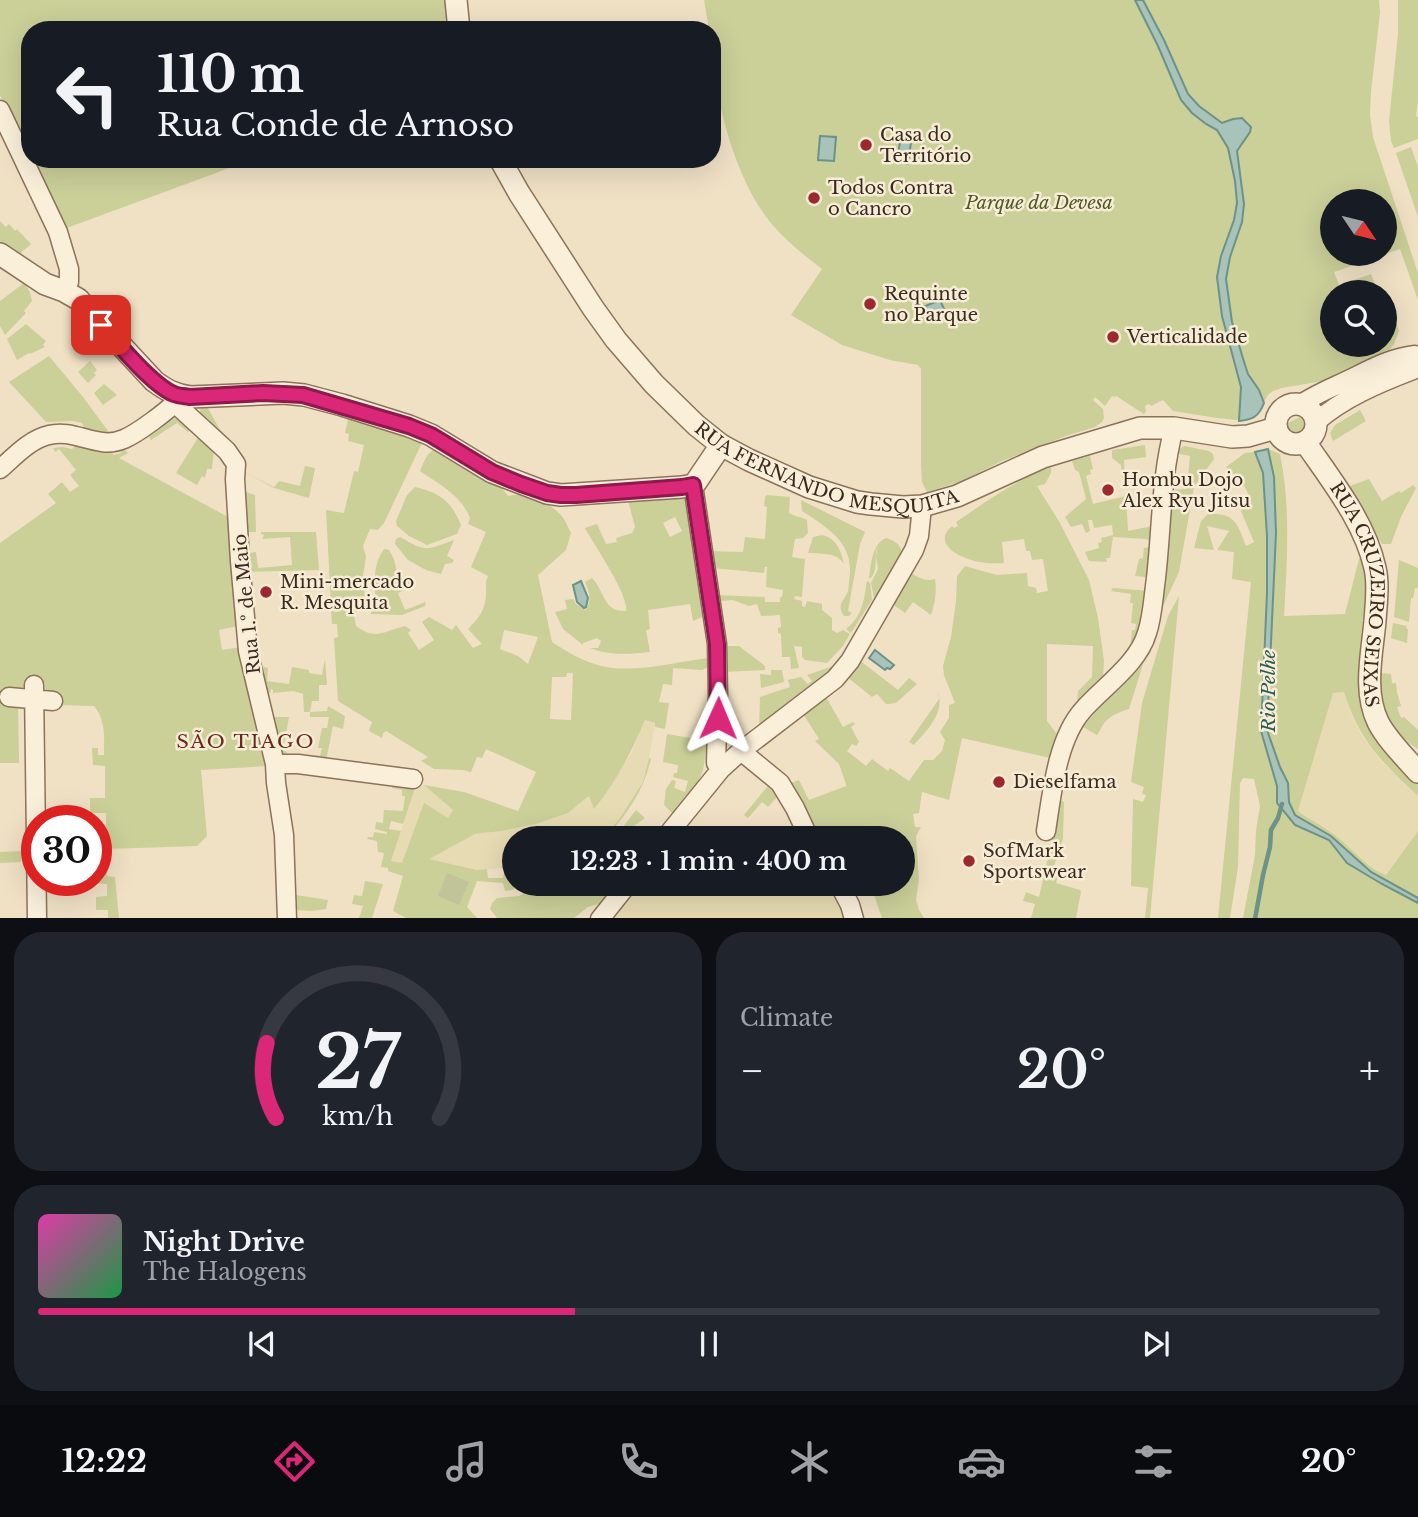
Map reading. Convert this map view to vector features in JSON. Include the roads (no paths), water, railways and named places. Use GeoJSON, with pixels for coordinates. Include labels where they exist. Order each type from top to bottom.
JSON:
{"type":"FeatureCollection","features":[{"type":"Feature","properties":{"kind":"street"},"geometry":{"type":"LineString","coordinates":[[456,0],[458,21]]}},
{"type":"Feature","properties":{"kind":"street"},"geometry":{"type":"LineString","coordinates":[[0,110],[21,154]]}},
{"type":"Feature","properties":{"kind":"street"},"geometry":{"type":"LineString","coordinates":[[28,168],[58,232],[69,269],[69,282],[64,291]]}},
{"type":"Feature","properties":{"kind":"street","name":"RUA FERNANDO MESQUITA"},"geometry":{"type":"LineString","coordinates":[[505,168],[593,308],[654,384],[676,407],[721,445],[809,486],[857,502],[886,506],[922,506],[957,496],[1043,457],[1140,428],[1174,428],[1231,437],[1248,436],[1276,428]]}},
{"type":"Feature","properties":{"kind":"street"},"geometry":{"type":"LineString","coordinates":[[0,254],[45,284],[78,299],[154,381],[176,398],[283,393],[303,395],[409,426],[431,435],[492,472],[547,493],[561,495],[693,485],[702,476],[721,445]]}},
{"type":"Feature","properties":{"kind":"street"},"geometry":{"type":"LineString","coordinates":[[1301,404],[1383,363],[1398,357],[1415,355],[1413,370],[1341,403],[1316,422]]}},
{"type":"Feature","properties":{"kind":"street"},"geometry":{"type":"LineString","coordinates":[[0,469],[36,440],[47,435],[61,433],[103,443],[123,439],[169,408],[176,398]]}},
{"type":"Feature","properties":{"kind":"street","name":"Rua 1.º de Maio"},"geometry":{"type":"LineString","coordinates":[[176,398],[184,412],[232,455],[236,464],[240,561],[248,651],[275,764],[284,835],[287,918]]}},
{"type":"Feature","properties":{"kind":"street"},"geometry":{"type":"LineString","coordinates":[[1295,403],[1311,410],[1316,422],[1314,434],[1298,444],[1290,444],[1284,440],[1276,428],[1277,416],[1284,407],[1295,403]]}},
{"type":"Feature","properties":{"kind":"street"},"geometry":{"type":"LineString","coordinates":[[1046,831],[1062,751],[1069,731],[1082,711],[1124,669],[1141,647],[1148,632],[1157,576],[1169,446],[1174,428]]}},
{"type":"Feature","properties":{"kind":"street","name":"RUA CRUZEIRO SEIXAS"},"geometry":{"type":"LineString","coordinates":[[1305,442],[1361,528],[1369,546],[1376,570],[1377,593],[1369,691],[1372,708],[1378,723],[1409,755],[1418,772]]}},
{"type":"Feature","properties":{"kind":"street"},"geometry":{"type":"LineString","coordinates":[[693,485],[717,644],[716,763],[721,769]]}},
{"type":"Feature","properties":{"kind":"street"},"geometry":{"type":"LineString","coordinates":[[674,826],[721,769],[827,686],[850,661],[914,550],[922,520],[922,506]]}},
{"type":"Feature","properties":{"kind":"street"},"geometry":{"type":"LineString","coordinates":[[34,692],[37,918]]}},
{"type":"Feature","properties":{"kind":"street"},"geometry":{"type":"LineString","coordinates":[[9,697],[34,692],[54,701]]}},
{"type":"Feature","properties":{"kind":"street"},"geometry":{"type":"LineString","coordinates":[[741,751],[779,783],[803,826]]}},
{"type":"Feature","properties":{"kind":"street"},"geometry":{"type":"LineString","coordinates":[[275,764],[298,764],[413,779]]}},
{"type":"Feature","properties":{"kind":"street"},"geometry":{"type":"LineString","coordinates":[[601,918],[618,896]]}},
{"type":"Feature","properties":{"kind":"street"},"geometry":{"type":"LineString","coordinates":[[845,896],[854,918]]}},
{"type":"Feature","properties":{"kind":"water"},"geometry":{"type":"Polygon","coordinates":[[[1135,0],[1143,0],[1188,94],[1222,123],[1242,118],[1251,127],[1237,151],[1244,204],[1242,222],[1226,279],[1232,322],[1245,365],[1264,403],[1258,414],[1248,420],[1239,421],[1241,387],[1222,316],[1217,277],[1237,203],[1228,148],[1217,130],[1192,113],[1181,100],[1135,0]]]}},
{"type":"Feature","properties":{"kind":"water"},"geometry":{"type":"Polygon","coordinates":[[[901,134],[912,135],[908,164],[897,162],[901,134]]]}},
{"type":"Feature","properties":{"kind":"water"},"geometry":{"type":"Polygon","coordinates":[[[820,136],[836,137],[834,161],[818,160],[820,136]]]}},
{"type":"Feature","properties":{"kind":"water"},"geometry":{"type":"Polygon","coordinates":[[[940,300],[944,309],[928,317],[923,307],[940,300]]]}},
{"type":"Feature","properties":{"kind":"water","name":"Rio Pelhe"},"geometry":{"type":"Polygon","coordinates":[[[1268,449],[1274,477],[1276,533],[1267,730],[1288,783],[1289,802],[1295,815],[1331,836],[1371,872],[1418,898],[1418,903],[1347,863],[1329,840],[1295,825],[1277,803],[1277,786],[1261,731],[1267,536],[1263,473],[1255,452],[1268,449]]]}},
{"type":"Feature","properties":{"kind":"water"},"geometry":{"type":"Polygon","coordinates":[[[581,581],[588,598],[584,608],[577,602],[573,585],[581,581]]]}},
{"type":"Feature","properties":{"kind":"water"},"geometry":{"type":"Polygon","coordinates":[[[875,650],[894,665],[890,669],[885,670],[869,658],[875,650]]]}},
{"type":"Feature","properties":{"kind":"waterway"},"geometry":{"type":"LineString","coordinates":[[1255,918],[1271,830],[1282,804]]}},
{"type":"Feature","properties":{"kind":"place","name":"Casa do Território"},"geometry":{"type":"Point","coordinates":[866,145]}},
{"type":"Feature","properties":{"kind":"place","name":"Todos Contra o Cancro"},"geometry":{"type":"Point","coordinates":[814,198]}},
{"type":"Feature","properties":{"kind":"place","name":"Requinte no Parque"},"geometry":{"type":"Point","coordinates":[870,304]}},
{"type":"Feature","properties":{"kind":"place","name":"Verticalidade"},"geometry":{"type":"Point","coordinates":[1113,337]}},
{"type":"Feature","properties":{"kind":"place","name":"Hombu Dojo Alex Ryu Jitsu"},"geometry":{"type":"Point","coordinates":[1108,490]}},
{"type":"Feature","properties":{"kind":"place","name":"Mini-mercado R. Mesquita"},"geometry":{"type":"Point","coordinates":[266,592]}},
{"type":"Feature","properties":{"kind":"place","name":"Dieselfama"},"geometry":{"type":"Point","coordinates":[999,782]}},
{"type":"Feature","properties":{"kind":"place","name":"SofMark Sportswear"},"geometry":{"type":"Point","coordinates":[969,861]}},
{"type":"Feature","properties":{"kind":"district","name":"SÃO TIAGO"},"geometry":{"type":"Point","coordinates":[246,741]}},
{"type":"Feature","properties":{"kind":"park label","name":"Parque da Devesa"},"geometry":{"type":"Point","coordinates":[1039,203]}}]}
